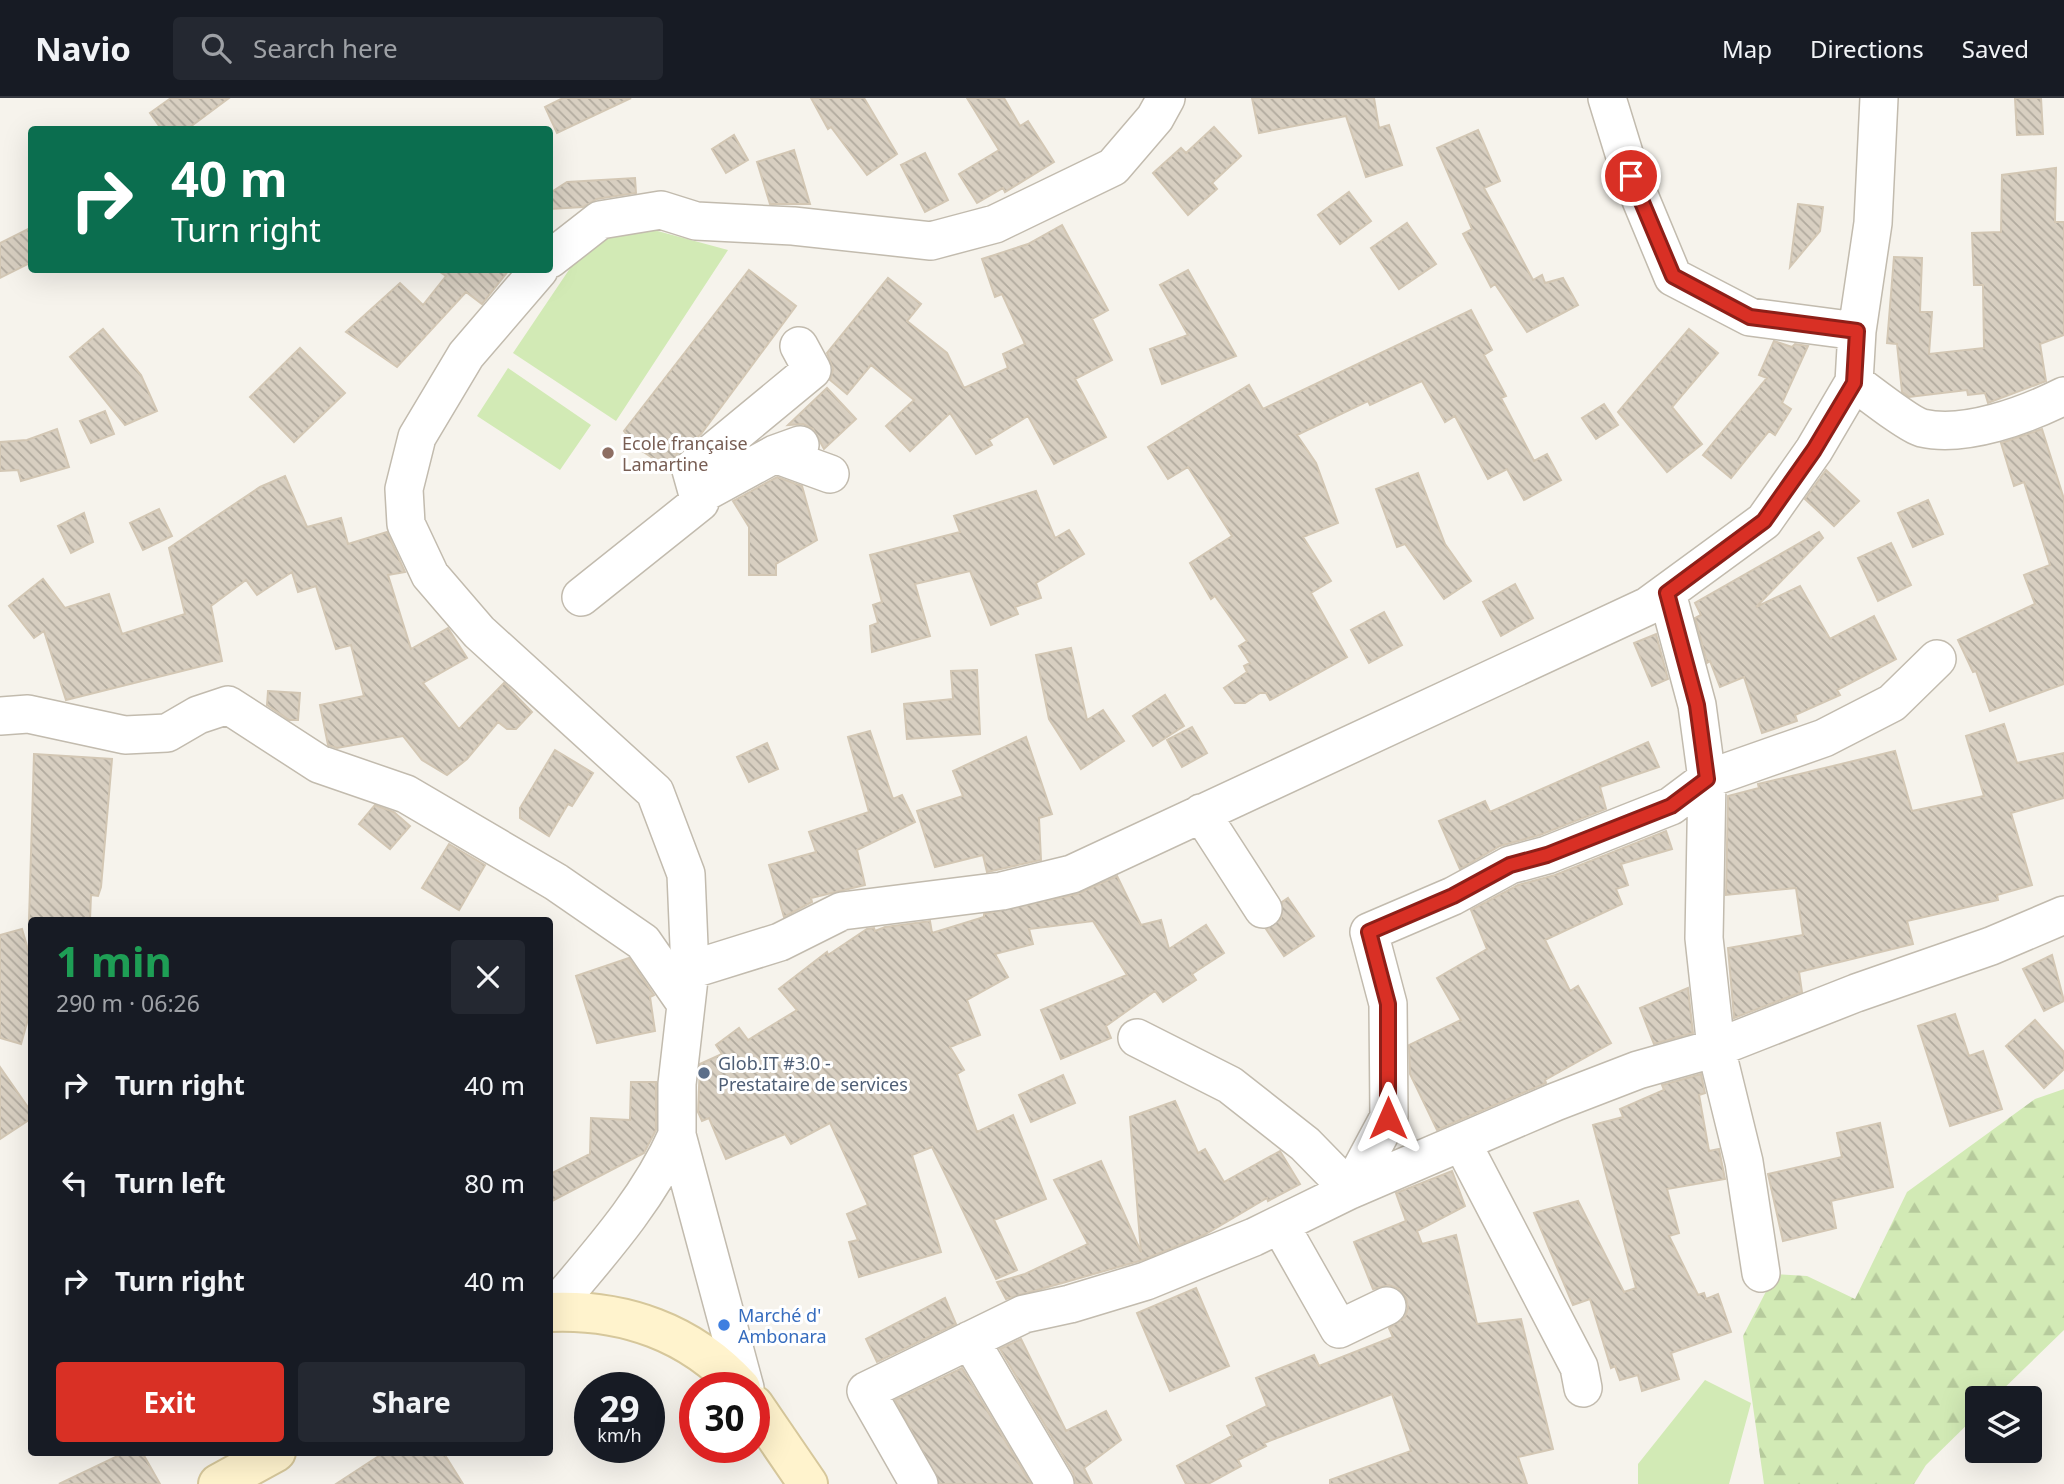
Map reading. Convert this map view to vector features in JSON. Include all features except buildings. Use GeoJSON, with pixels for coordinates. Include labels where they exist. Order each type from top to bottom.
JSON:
{"type":"FeatureCollection","features":[{"type":"Feature","properties":{"kind":"main road"},"geometry":{"type":"LineString","coordinates":[[553,1311],[618,1318],[655,1326],[697,1349],[727,1372]]}},
{"type":"Feature","properties":{"kind":"main road"},"geometry":{"type":"LineString","coordinates":[[770,1428],[808,1484]]}},
{"type":"Feature","properties":{"kind":"main road"},"geometry":{"type":"LineString","coordinates":[[218,1484],[269,1456]]}},
{"type":"Feature","properties":{"kind":"street"},"geometry":{"type":"LineString","coordinates":[[553,257],[600,220],[661,210],[696,221],[793,226],[931,241],[995,225],[1113,167],[1155,118],[1166,98]]}},
{"type":"Feature","properties":{"kind":"street"},"geometry":{"type":"LineString","coordinates":[[1607,98],[1631,176],[1673,276],[1750,317],[1857,331]]}},
{"type":"Feature","properties":{"kind":"street"},"geometry":{"type":"LineString","coordinates":[[688,987],[842,911],[1002,891],[1072,874],[1648,606],[1764,521],[1814,450],[1854,383],[1857,331],[1873,223],[1879,98]]}},
{"type":"Feature","properties":{"kind":"street"},"geometry":{"type":"LineString","coordinates":[[536,273],[466,355],[417,437],[404,489],[406,524],[430,575],[479,632],[655,792],[686,874],[688,987],[677,1084],[677,1135],[739,1372]]}},
{"type":"Feature","properties":{"kind":"street"},"geometry":{"type":"LineString","coordinates":[[581,597],[700,502],[691,470],[812,370],[799,346]]}},
{"type":"Feature","properties":{"kind":"street"},"geometry":{"type":"LineString","coordinates":[[1854,383],[1921,428],[1968,428],[2033,411],[2064,396]]}},
{"type":"Feature","properties":{"kind":"street"},"geometry":{"type":"LineString","coordinates":[[698,496],[788,450],[830,474]]}},
{"type":"Feature","properties":{"kind":"street"},"geometry":{"type":"LineString","coordinates":[[1667,593],[1697,705],[1707,779],[1704,938],[1716,1048],[1744,1162],[1760,1273]]}},
{"type":"Feature","properties":{"kind":"street"},"geometry":{"type":"LineString","coordinates":[[1350,1189],[1388,1118],[1388,1004],[1369,932],[1453,896],[1510,865],[1547,855],[1671,806],[1707,779],[1824,738],[1892,703],[1937,659]]}},
{"type":"Feature","properties":{"kind":"street"},"geometry":{"type":"LineString","coordinates":[[0,716],[28,714],[125,735],[167,733],[198,715],[228,705],[319,764],[405,794],[556,882],[643,942],[688,987]]}},
{"type":"Feature","properties":{"kind":"street"},"geometry":{"type":"LineString","coordinates":[[1201,813],[1263,909]]}},
{"type":"Feature","properties":{"kind":"street"},"geometry":{"type":"LineString","coordinates":[[919,1484],[866,1391],[1024,1314],[1070,1304],[1146,1281],[1280,1225],[1350,1189],[1638,1070],[1716,1048],[1856,993],[1991,946],[2064,915]]}},
{"type":"Feature","properties":{"kind":"street"},"geometry":{"type":"LineString","coordinates":[[1137,1038],[1230,1085],[1305,1144],[1350,1189]]}},
{"type":"Feature","properties":{"kind":"street"},"geometry":{"type":"LineString","coordinates":[[553,1307],[629,1218],[663,1167],[677,1135]]}},
{"type":"Feature","properties":{"kind":"street"},"geometry":{"type":"LineString","coordinates":[[1462,1143],[1579,1367],[1583,1388]]}},
{"type":"Feature","properties":{"kind":"street"},"geometry":{"type":"LineString","coordinates":[[1280,1225],[1339,1329],[1388,1306]]}},
{"type":"Feature","properties":{"kind":"street"},"geometry":{"type":"LineString","coordinates":[[970,1340],[1055,1484]]}},
{"type":"Feature","properties":{"kind":"green space"},"geometry":{"type":"Polygon","coordinates":[[[639,226],[728,250],[616,421],[513,353],[587,243],[639,226]]]}},
{"type":"Feature","properties":{"kind":"green space"},"geometry":{"type":"Polygon","coordinates":[[[508,368],[591,425],[560,470],[477,416],[508,368]]]}},
{"type":"Feature","properties":{"kind":"green space"},"geometry":{"type":"Polygon","coordinates":[[[2064,1089],[2064,1330],[2006,1386],[1965,1386],[1965,1427],[1926,1465],[1914,1484],[1764,1484],[1743,1336],[1775,1274],[1807,1276],[1855,1299],[1907,1192],[2035,1099],[2064,1089]]]}},
{"type":"Feature","properties":{"kind":"green space"},"geometry":{"type":"Polygon","coordinates":[[[1705,1380],[1751,1403],[1729,1484],[1638,1484],[1638,1464],[1705,1380]]]}},
{"type":"Feature","properties":{"kind":"place","name":"Ecole française Lamartine"},"geometry":{"type":"Point","coordinates":[608,453]}},
{"type":"Feature","properties":{"kind":"place","name":"Glob.IT #3.0 - Prestataire de services"},"geometry":{"type":"Point","coordinates":[704,1073]}},
{"type":"Feature","properties":{"kind":"place","name":"Marché d' Ambonara"},"geometry":{"type":"Point","coordinates":[724,1325]}},
{"type":"Feature","properties":{"kind":"route"},"geometry":{"type":"LineString","coordinates":[[1388,1118],[1388,1004],[1369,932],[1453,896],[1510,865],[1547,855],[1671,806],[1707,779],[1697,705],[1667,593],[1764,521],[1814,450],[1854,383],[1857,331],[1750,317],[1673,276],[1631,176]]}}]}
